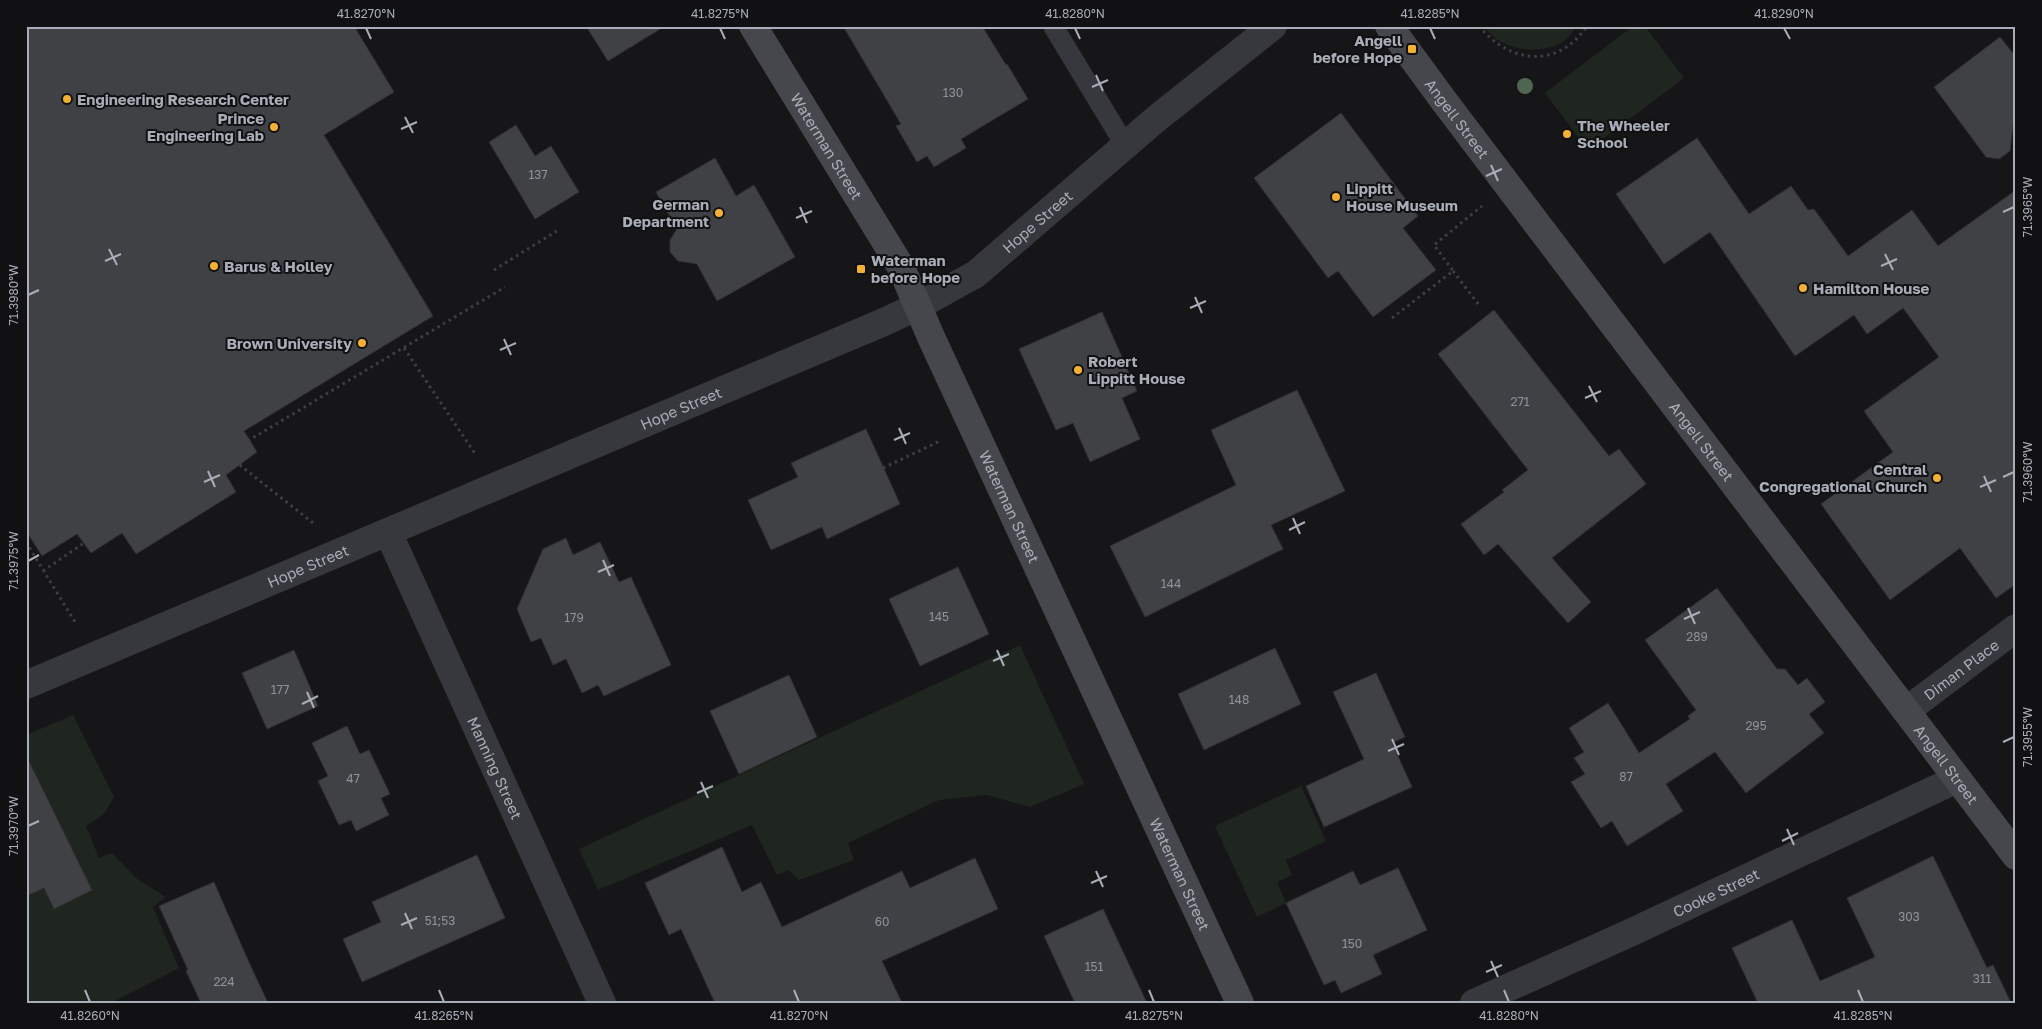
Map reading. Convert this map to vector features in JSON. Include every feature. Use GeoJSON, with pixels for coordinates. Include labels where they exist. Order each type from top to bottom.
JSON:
{"type":"FeatureCollection","features":[{"type":"Feature","properties":{"kind":"main road","name":"Waterman Street"},"geometry":{"type":"LineString","coordinates":[[753,26],[901,267],[1240,1003]]}},
{"type":"Feature","properties":{"kind":"main road","name":"Angell Street"},"geometry":{"type":"LineString","coordinates":[[1389,26],[1444,102],[2016,856]]}},
{"type":"Feature","properties":{"kind":"street","name":"Hope Street"},"geometry":{"type":"LineString","coordinates":[[26,685],[918,306],[976,274],[1125,145],[1273,26]]}},
{"type":"Feature","properties":{"kind":"street","name":"Manning Street"},"geometry":{"type":"LineString","coordinates":[[388,532],[602,1003]]}},
{"type":"Feature","properties":{"kind":"street","name":"Diman Place"},"geometry":{"type":"LineString","coordinates":[[1906,711],[2016,628]]}},
{"type":"Feature","properties":{"kind":"street","name":"Cooke Street"},"geometry":{"type":"LineString","coordinates":[[1474,1003],[1632,932],[1957,779]]}},
{"type":"Feature","properties":{"kind":"lane"},"geometry":{"type":"LineString","coordinates":[[1052,26],[1125,145]]}},
{"type":"Feature","properties":{"kind":"path"},"geometry":{"type":"LineString","coordinates":[[1479,26],[1488,38],[1501,48],[1523,56],[1533,57],[1543,56],[1569,46],[1580,37],[1587,26]]}},
{"type":"Feature","properties":{"kind":"path"},"geometry":{"type":"LineString","coordinates":[[1479,305],[1434,245],[1483,206]]}},
{"type":"Feature","properties":{"kind":"path"},"geometry":{"type":"LineString","coordinates":[[494,270],[560,229]]}},
{"type":"Feature","properties":{"kind":"path"},"geometry":{"type":"LineString","coordinates":[[1392,318],[1453,271]]}},
{"type":"Feature","properties":{"kind":"path"},"geometry":{"type":"LineString","coordinates":[[313,523],[226,454],[504,287]]}},
{"type":"Feature","properties":{"kind":"path"},"geometry":{"type":"LineString","coordinates":[[404,348],[476,455]]}},
{"type":"Feature","properties":{"kind":"path"},"geometry":{"type":"LineString","coordinates":[[883,468],[940,441]]}},
{"type":"Feature","properties":{"kind":"path"},"geometry":{"type":"LineString","coordinates":[[26,542],[75,622]]}},
{"type":"Feature","properties":{"kind":"path"},"geometry":{"type":"LineString","coordinates":[[43,570],[84,544]]}},
{"type":"Feature","properties":{"kind":"path"},"geometry":{"type":"LineString","coordinates":[[26,575],[28,578],[26,579]]}},
{"type":"Feature","properties":{"kind":"shaded area"},"geometry":{"type":"Polygon","coordinates":[[[1483,26],[1576,26],[1570,35],[1553,47],[1532,50],[1501,42],[1483,26]]]}},
{"type":"Feature","properties":{"kind":"shaded area"},"geometry":{"type":"Polygon","coordinates":[[[1633,26],[1645,26],[1684,78],[1588,150],[1545,93],[1633,26]]]}},
{"type":"Feature","properties":{"kind":"shaded area"},"geometry":{"type":"Polygon","coordinates":[[[1020,645],[1084,784],[1030,807],[987,795],[939,800],[848,843],[854,860],[799,880],[788,870],[777,875],[752,825],[598,890],[579,849],[1020,645]]]}},
{"type":"Feature","properties":{"kind":"shaded area"},"geometry":{"type":"Polygon","coordinates":[[[73,715],[114,797],[104,814],[86,826],[99,858],[112,853],[137,879],[166,897],[153,907],[179,968],[111,1003],[26,1003],[26,735],[73,715]]]}},
{"type":"Feature","properties":{"kind":"shaded area"},"geometry":{"type":"Polygon","coordinates":[[[1301,786],[1326,841],[1286,860],[1292,875],[1277,882],[1286,903],[1257,917],[1215,826],[1301,786]]]}},
{"type":"Feature","properties":{"kind":"building","name":"Barus & Holley"},"geometry":{"type":"Polygon","coordinates":[[[26,26],[354,26],[394,92],[324,135],[433,316],[244,431],[257,452],[226,475],[236,492],[136,554],[122,533],[91,553],[77,534],[42,556],[26,531],[26,26]]]}},
{"type":"Feature","properties":{"kind":"building"},"geometry":{"type":"Polygon","coordinates":[[[586,26],[665,26],[608,61],[586,26]]]}},
{"type":"Feature","properties":{"kind":"building"},"geometry":{"type":"Polygon","coordinates":[[[843,26],[982,26],[1028,99],[961,139],[966,148],[934,167],[927,156],[917,162],[896,126],[901,124],[843,26]]]}},
{"type":"Feature","properties":{"kind":"building"},"geometry":{"type":"Polygon","coordinates":[[[2000,37],[2016,57],[2016,124],[2013,125],[2010,151],[1999,159],[1986,157],[1934,87],[2000,37]]]}},
{"type":"Feature","properties":{"kind":"building","name":"Lippitt House Museum"},"geometry":{"type":"Polygon","coordinates":[[[1341,113],[1418,216],[1403,228],[1436,270],[1373,317],[1338,271],[1328,278],[1254,178],[1341,113]]]}},
{"type":"Feature","properties":{"kind":"building"},"geometry":{"type":"Polygon","coordinates":[[[516,125],[535,156],[551,146],[579,192],[535,219],[489,142],[516,125]]]}},
{"type":"Feature","properties":{"kind":"building"},"geometry":{"type":"Polygon","coordinates":[[[1697,138],[1749,214],[1791,186],[1808,210],[1814,209],[1848,256],[1912,210],[1938,246],[2016,190],[2016,584],[1996,598],[1960,548],[1890,600],[1821,504],[1893,452],[1864,411],[1939,357],[1903,308],[1867,334],[1854,315],[1795,356],[1710,232],[1664,264],[1616,194],[1697,138]]]}},
{"type":"Feature","properties":{"kind":"building","name":"German Department"},"geometry":{"type":"Polygon","coordinates":[[[715,158],[736,196],[754,185],[795,257],[717,301],[697,264],[678,261],[670,252],[670,240],[677,229],[656,192],[715,158]]]}},
{"type":"Feature","properties":{"kind":"building"},"geometry":{"type":"Polygon","coordinates":[[[1494,310],[1609,456],[1619,449],[1646,484],[1552,558],[1591,602],[1568,623],[1498,544],[1484,555],[1461,524],[1504,492],[1502,490],[1528,470],[1438,354],[1494,310]]]}},
{"type":"Feature","properties":{"kind":"building","name":"Robert Lippitt House"},"geometry":{"type":"Polygon","coordinates":[[[1102,312],[1137,391],[1122,398],[1140,439],[1090,462],[1073,423],[1056,430],[1019,349],[1102,312]]]}},
{"type":"Feature","properties":{"kind":"building"},"geometry":{"type":"Polygon","coordinates":[[[1297,390],[1345,491],[1271,525],[1283,549],[1145,617],[1110,546],[1236,485],[1211,430],[1297,390]]]}},
{"type":"Feature","properties":{"kind":"building"},"geometry":{"type":"Polygon","coordinates":[[[866,429],[900,504],[827,539],[822,527],[771,550],[748,500],[798,477],[791,463],[866,429]]]}},
{"type":"Feature","properties":{"kind":"building"},"geometry":{"type":"Polygon","coordinates":[[[566,538],[573,555],[600,542],[619,582],[631,577],[671,665],[604,696],[598,685],[582,693],[566,659],[553,665],[541,638],[531,642],[517,609],[543,549],[566,538]]]}},
{"type":"Feature","properties":{"kind":"building"},"geometry":{"type":"Polygon","coordinates":[[[958,567],[989,634],[920,666],[889,599],[958,567]]]}},
{"type":"Feature","properties":{"kind":"building"},"geometry":{"type":"Polygon","coordinates":[[[1717,588],[1777,669],[1785,669],[1798,685],[1807,678],[1825,702],[1809,714],[1824,733],[1746,793],[1715,752],[1666,784],[1683,811],[1627,846],[1612,821],[1601,828],[1571,782],[1585,774],[1574,758],[1584,752],[1569,728],[1608,703],[1639,753],[1690,719],[1688,716],[1696,710],[1645,640],[1717,588]]]}},
{"type":"Feature","properties":{"kind":"building"},"geometry":{"type":"Polygon","coordinates":[[[1275,648],[1301,704],[1204,750],[1178,694],[1275,648]]]}},
{"type":"Feature","properties":{"kind":"building"},"geometry":{"type":"Polygon","coordinates":[[[294,650],[318,706],[267,729],[242,673],[294,650]]]}},
{"type":"Feature","properties":{"kind":"building"},"geometry":{"type":"Polygon","coordinates":[[[1376,673],[1405,737],[1392,743],[1412,787],[1324,827],[1306,786],[1364,759],[1333,692],[1376,673]]]}},
{"type":"Feature","properties":{"kind":"building"},"geometry":{"type":"Polygon","coordinates":[[[789,675],[817,737],[739,774],[710,711],[789,675]]]}},
{"type":"Feature","properties":{"kind":"building"},"geometry":{"type":"Polygon","coordinates":[[[347,726],[360,754],[369,750],[390,794],[381,798],[389,815],[356,831],[351,820],[339,825],[318,781],[328,776],[312,743],[347,726]]]}},
{"type":"Feature","properties":{"kind":"building"},"geometry":{"type":"Polygon","coordinates":[[[26,755],[92,890],[54,909],[44,888],[26,896],[26,755]]]}},
{"type":"Feature","properties":{"kind":"building"},"geometry":{"type":"Polygon","coordinates":[[[722,847],[742,892],[761,882],[782,927],[902,871],[910,888],[975,858],[998,909],[882,961],[902,1003],[715,1003],[681,929],[669,935],[645,883],[722,847]]]}},
{"type":"Feature","properties":{"kind":"building"},"geometry":{"type":"Polygon","coordinates":[[[477,855],[505,918],[362,982],[343,939],[381,922],[372,902],[477,855]]]}},
{"type":"Feature","properties":{"kind":"building"},"geometry":{"type":"Polygon","coordinates":[[[1933,856],[1987,968],[1993,965],[2011,1003],[1758,1003],[1732,948],[1792,920],[1820,981],[1875,957],[1847,898],[1933,856]]]}},
{"type":"Feature","properties":{"kind":"building"},"geometry":{"type":"Polygon","coordinates":[[[1398,868],[1427,930],[1373,955],[1382,974],[1341,993],[1335,980],[1324,985],[1286,903],[1353,871],[1360,885],[1398,868]]]}},
{"type":"Feature","properties":{"kind":"building"},"geometry":{"type":"Polygon","coordinates":[[[214,882],[268,1003],[201,1003],[186,971],[188,970],[159,906],[214,882]]]}},
{"type":"Feature","properties":{"kind":"building"},"geometry":{"type":"Polygon","coordinates":[[[1103,909],[1147,1003],[1075,1003],[1044,936],[1103,909]]]}},
{"type":"Feature","properties":{"kind":"place","name":"Angell before Hope"},"geometry":{"type":"Point","coordinates":[1412,49]}},
{"type":"Feature","properties":{"kind":"place","name":"Engineering Research Center"},"geometry":{"type":"Point","coordinates":[67,99]}},
{"type":"Feature","properties":{"kind":"place","name":"Prince Engineering Lab"},"geometry":{"type":"Point","coordinates":[274,127]}},
{"type":"Feature","properties":{"kind":"place","name":"The Wheeler School"},"geometry":{"type":"Point","coordinates":[1567,134]}},
{"type":"Feature","properties":{"kind":"place","name":"Lippitt House Museum"},"geometry":{"type":"Point","coordinates":[1336,197]}},
{"type":"Feature","properties":{"kind":"place","name":"German Department"},"geometry":{"type":"Point","coordinates":[719,213]}},
{"type":"Feature","properties":{"kind":"place","name":"Barus & Holley"},"geometry":{"type":"Point","coordinates":[214,266]}},
{"type":"Feature","properties":{"kind":"place","name":"Waterman before Hope"},"geometry":{"type":"Point","coordinates":[861,269]}},
{"type":"Feature","properties":{"kind":"place","name":"Hamilton House"},"geometry":{"type":"Point","coordinates":[1803,288]}},
{"type":"Feature","properties":{"kind":"place","name":"Brown University"},"geometry":{"type":"Point","coordinates":[362,343]}},
{"type":"Feature","properties":{"kind":"place","name":"Robert Lippitt House"},"geometry":{"type":"Point","coordinates":[1078,370]}},
{"type":"Feature","properties":{"kind":"place","name":"Central Congregational Church"},"geometry":{"type":"Point","coordinates":[1937,478]}}]}
